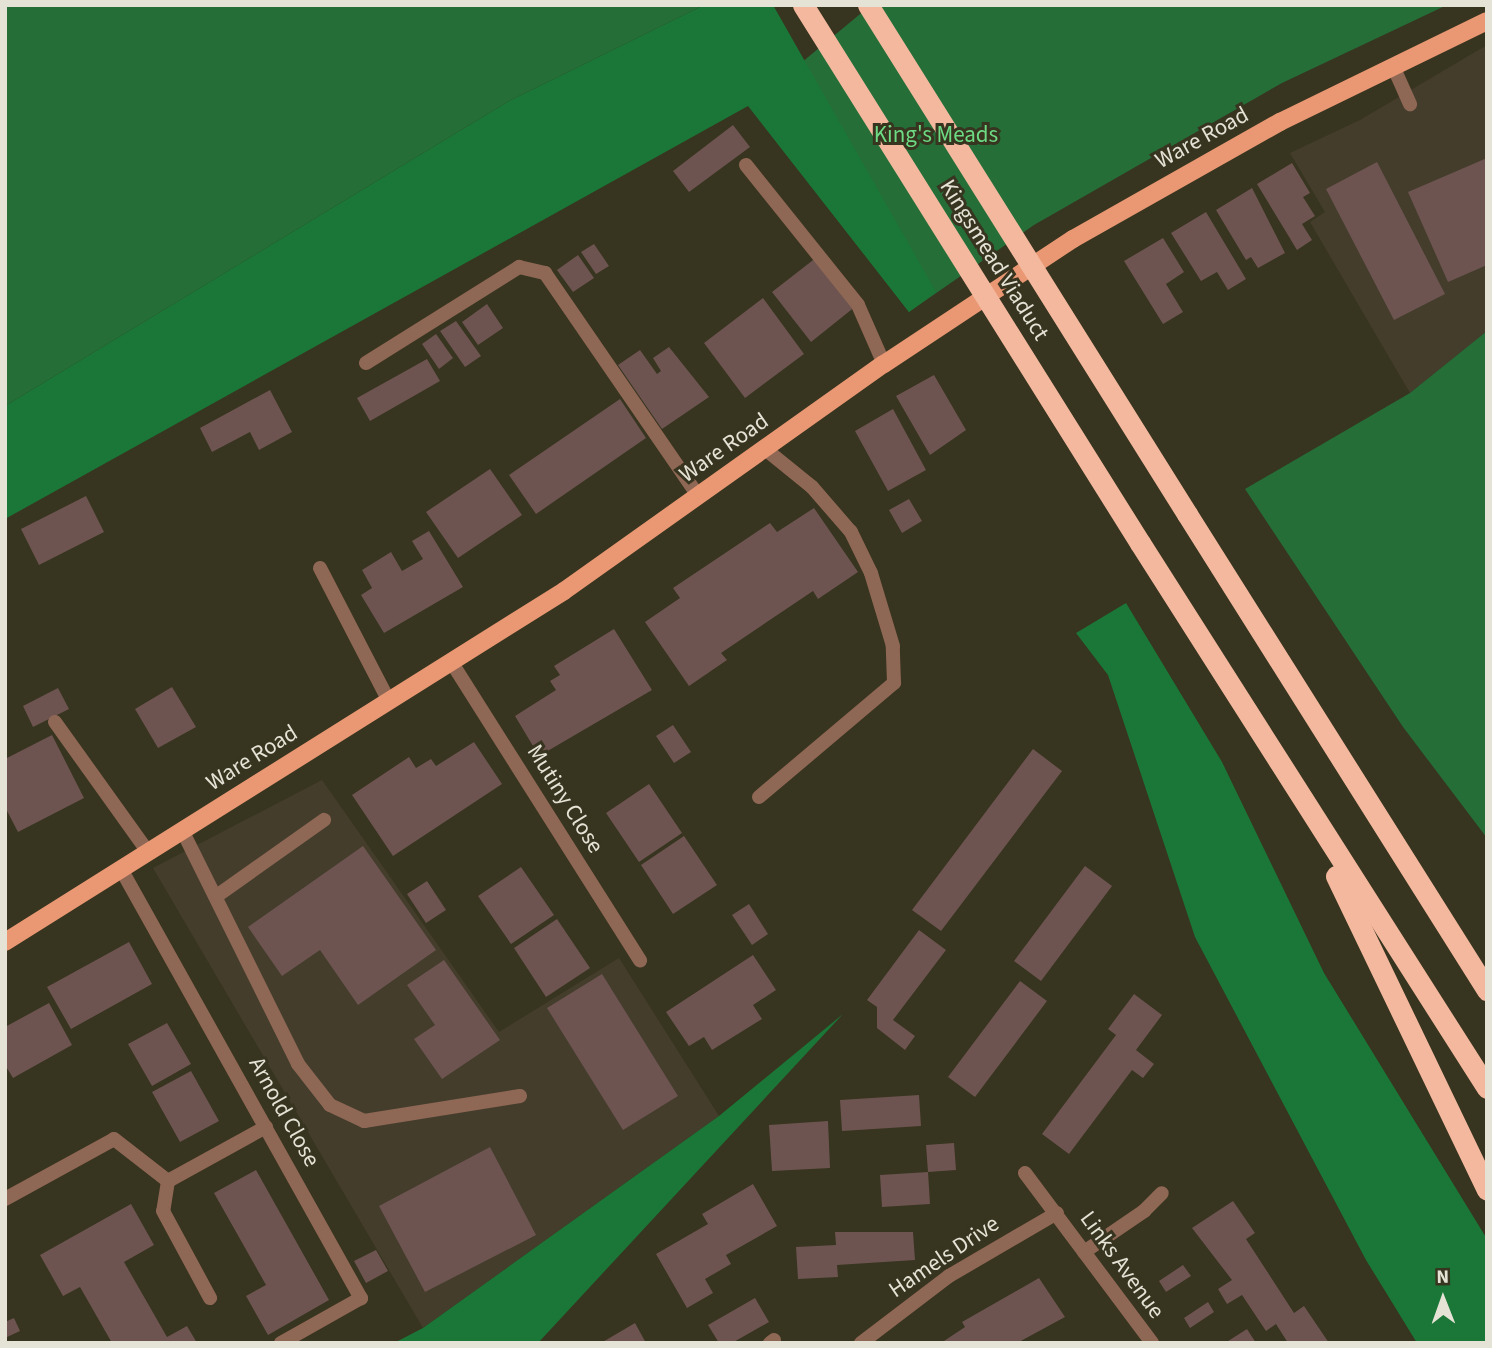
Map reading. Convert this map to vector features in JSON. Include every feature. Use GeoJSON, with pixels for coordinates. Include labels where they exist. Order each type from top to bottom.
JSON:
{"type":"FeatureCollection","features":[{"type":"Feature","properties":{"kind":"highway","name":"Kingsmead Viaduct"},"geometry":{"type":"LineString","coordinates":[[803,5],[1298,799]]}},
{"type":"Feature","properties":{"kind":"highway","name":"Kingsmead Viaduct"},"geometry":{"type":"LineString","coordinates":[[868,5],[1449,933]]}},
{"type":"Feature","properties":{"kind":"highway"},"geometry":{"type":"LineString","coordinates":[[1298,799],[1487,1088]]}},
{"type":"Feature","properties":{"kind":"highway"},"geometry":{"type":"LineString","coordinates":[[1298,799],[1487,1189]]}},
{"type":"Feature","properties":{"kind":"highway"},"geometry":{"type":"LineString","coordinates":[[1449,933],[1487,978]]}},
{"type":"Feature","properties":{"kind":"highway"},"geometry":{"type":"LineString","coordinates":[[1449,933],[1487,990]]}},
{"type":"Feature","properties":{"kind":"main road","name":"Ware Road"},"geometry":{"type":"LineString","coordinates":[[5,942],[452,663],[698,496],[884,364],[1073,239],[1393,66],[1487,21]]}},
{"type":"Feature","properties":{"kind":"street"},"geometry":{"type":"LineString","coordinates":[[1393,66],[1410,104]]}},
{"type":"Feature","properties":{"kind":"street"},"geometry":{"type":"LineString","coordinates":[[746,164],[858,305],[884,364]]}},
{"type":"Feature","properties":{"kind":"street"},"geometry":{"type":"LineString","coordinates":[[366,363],[519,267],[545,273],[698,496]]}},
{"type":"Feature","properties":{"kind":"street"},"geometry":{"type":"LineString","coordinates":[[759,797],[894,683],[893,646],[871,573],[851,532],[812,487],[765,449]]}},
{"type":"Feature","properties":{"kind":"street"},"geometry":{"type":"LineString","coordinates":[[320,568],[389,701]]}},
{"type":"Feature","properties":{"kind":"street","name":"Mutiny Close"},"geometry":{"type":"LineString","coordinates":[[452,663],[640,960]]}},
{"type":"Feature","properties":{"kind":"street"},"geometry":{"type":"LineString","coordinates":[[55,722],[148,852]]}},
{"type":"Feature","properties":{"kind":"street"},"geometry":{"type":"LineString","coordinates":[[218,895],[324,820]]}},
{"type":"Feature","properties":{"kind":"street"},"geometry":{"type":"LineString","coordinates":[[182,830],[218,895],[298,1064],[330,1105],[364,1121],[520,1096]]}},
{"type":"Feature","properties":{"kind":"street","name":"Arnold Close"},"geometry":{"type":"LineString","coordinates":[[121,869],[361,1298],[281,1343]]}},
{"type":"Feature","properties":{"kind":"street"},"geometry":{"type":"LineString","coordinates":[[168,1181],[266,1127]]}},
{"type":"Feature","properties":{"kind":"street"},"geometry":{"type":"LineString","coordinates":[[5,1199],[114,1139],[168,1181]]}},
{"type":"Feature","properties":{"kind":"street","name":"Links Avenue"},"geometry":{"type":"LineString","coordinates":[[1025,1173],[1152,1343]]}},
{"type":"Feature","properties":{"kind":"street"},"geometry":{"type":"LineString","coordinates":[[168,1181],[163,1211],[210,1298]]}},
{"type":"Feature","properties":{"kind":"street"},"geometry":{"type":"LineString","coordinates":[[1084,1252],[1144,1211],[1162,1193]]}},
{"type":"Feature","properties":{"kind":"street","name":"Hamels Drive"},"geometry":{"type":"LineString","coordinates":[[861,1343],[949,1276],[1056,1213]]}},
{"type":"Feature","properties":{"kind":"shaded area"},"geometry":{"type":"Polygon","coordinates":[[[1487,45],[1487,331],[1410,393],[1310,222],[1325,212],[1290,153],[1360,120],[1487,45]]]}},
{"type":"Feature","properties":{"kind":"shaded area"},"geometry":{"type":"Polygon","coordinates":[[[322,780],[499,1032],[619,958],[719,1116],[423,1328],[153,868],[322,780]]]}},
{"type":"Feature","properties":{"kind":"green space"},"geometry":{"type":"Polygon","coordinates":[[[5,5],[704,5],[509,101],[5,406],[5,5]]]}},
{"type":"Feature","properties":{"kind":"green space"},"geometry":{"type":"Polygon","coordinates":[[[704,5],[773,5],[936,292],[909,312],[748,106],[5,519],[5,406],[509,101],[704,5]]]}},
{"type":"Feature","properties":{"kind":"green space","name":"King's Meads"},"geometry":{"type":"Polygon","coordinates":[[[871,5],[1447,5],[1282,83],[1034,225],[909,312],[749,106],[871,5]]]}},
{"type":"Feature","properties":{"kind":"green space"},"geometry":{"type":"Polygon","coordinates":[[[1487,331],[1487,838],[1403,727],[1245,489],[1410,393],[1487,331]]]}},
{"type":"Feature","properties":{"kind":"green space"},"geometry":{"type":"Polygon","coordinates":[[[1126,603],[1222,762],[1324,973],[1487,1239],[1487,1343],[1417,1343],[1366,1260],[1195,937],[1108,675],[1076,633],[1126,603]]]}},
{"type":"Feature","properties":{"kind":"green space"},"geometry":{"type":"Polygon","coordinates":[[[843,1014],[538,1343],[394,1343],[423,1328],[719,1116],[843,1014]]]}},
{"type":"Feature","properties":{"kind":"building"},"geometry":{"type":"Polygon","coordinates":[[[733,125],[750,147],[689,192],[673,171],[733,125]]]}},
{"type":"Feature","properties":{"kind":"building"},"geometry":{"type":"Polygon","coordinates":[[[1487,158],[1487,265],[1448,282],[1408,192],[1487,158]]]}},
{"type":"Feature","properties":{"kind":"building"},"geometry":{"type":"Polygon","coordinates":[[[1377,162],[1445,294],[1394,320],[1326,189],[1377,162]]]}},
{"type":"Feature","properties":{"kind":"building"},"geometry":{"type":"Polygon","coordinates":[[[1292,163],[1310,193],[1303,197],[1315,216],[1302,224],[1312,240],[1297,250],[1257,184],[1292,163]]]}},
{"type":"Feature","properties":{"kind":"building"},"geometry":{"type":"Polygon","coordinates":[[[1252,188],[1285,253],[1258,268],[1251,257],[1246,260],[1216,210],[1252,188]]]}},
{"type":"Feature","properties":{"kind":"building"},"geometry":{"type":"Polygon","coordinates":[[[1206,212],[1246,279],[1228,290],[1217,272],[1201,281],[1171,233],[1206,212]]]}},
{"type":"Feature","properties":{"kind":"building"},"geometry":{"type":"Polygon","coordinates":[[[1163,238],[1184,272],[1166,284],[1183,312],[1163,324],[1124,261],[1163,238]]]}},
{"type":"Feature","properties":{"kind":"building"},"geometry":{"type":"Polygon","coordinates":[[[594,244],[609,266],[596,274],[581,252],[594,244]]]}},
{"type":"Feature","properties":{"kind":"building"},"geometry":{"type":"Polygon","coordinates":[[[578,255],[594,278],[573,292],[557,270],[578,255]]]}},
{"type":"Feature","properties":{"kind":"building"},"geometry":{"type":"Polygon","coordinates":[[[817,257],[856,306],[811,342],[772,292],[817,257]]]}},
{"type":"Feature","properties":{"kind":"building"},"geometry":{"type":"Polygon","coordinates":[[[763,298],[804,354],[745,398],[704,343],[763,298]]]}},
{"type":"Feature","properties":{"kind":"building"},"geometry":{"type":"Polygon","coordinates":[[[487,304],[503,328],[478,345],[462,322],[487,304]]]}},
{"type":"Feature","properties":{"kind":"building"},"geometry":{"type":"Polygon","coordinates":[[[456,321],[481,356],[465,367],[440,331],[456,321]]]}},
{"type":"Feature","properties":{"kind":"building"},"geometry":{"type":"Polygon","coordinates":[[[436,334],[453,358],[439,369],[422,344],[436,334]]]}},
{"type":"Feature","properties":{"kind":"building"},"geometry":{"type":"Polygon","coordinates":[[[669,347],[709,397],[662,429],[618,365],[640,350],[657,374],[661,371],[653,358],[669,347]]]}},
{"type":"Feature","properties":{"kind":"building"},"geometry":{"type":"Polygon","coordinates":[[[427,359],[440,381],[370,421],[357,398],[427,359]]]}},
{"type":"Feature","properties":{"kind":"building"},"geometry":{"type":"Polygon","coordinates":[[[934,375],[966,430],[930,455],[896,396],[934,375]]]}},
{"type":"Feature","properties":{"kind":"building"},"geometry":{"type":"Polygon","coordinates":[[[270,390],[292,432],[259,450],[250,432],[212,452],[200,428],[270,390]]]}},
{"type":"Feature","properties":{"kind":"building"},"geometry":{"type":"Polygon","coordinates":[[[620,399],[646,438],[536,514],[509,475],[620,399]]]}},
{"type":"Feature","properties":{"kind":"building"},"geometry":{"type":"Polygon","coordinates":[[[893,409],[926,470],[888,491],[855,431],[893,409]]]}},
{"type":"Feature","properties":{"kind":"building"},"geometry":{"type":"Polygon","coordinates":[[[490,469],[522,515],[458,558],[426,512],[490,469]]]}},
{"type":"Feature","properties":{"kind":"building"},"geometry":{"type":"Polygon","coordinates":[[[86,496],[104,532],[39,565],[21,529],[86,496]]]}},
{"type":"Feature","properties":{"kind":"building"},"geometry":{"type":"Polygon","coordinates":[[[909,499],[922,521],[902,533],[889,510],[909,499]]]}},
{"type":"Feature","properties":{"kind":"building"},"geometry":{"type":"Polygon","coordinates":[[[814,508],[858,572],[818,599],[813,591],[721,653],[727,660],[689,686],[645,622],[680,598],[673,588],[770,523],[777,532],[814,508]]]}},
{"type":"Feature","properties":{"kind":"building"},"geometry":{"type":"Polygon","coordinates":[[[429,531],[463,587],[384,633],[361,595],[372,588],[362,570],[391,552],[402,571],[423,559],[412,541],[429,531]]]}},
{"type":"Feature","properties":{"kind":"building"},"geometry":{"type":"Polygon","coordinates":[[[614,629],[652,690],[539,756],[515,716],[556,690],[550,681],[560,675],[554,666],[614,629]]]}},
{"type":"Feature","properties":{"kind":"building"},"geometry":{"type":"Polygon","coordinates":[[[172,687],[196,727],[158,748],[135,709],[172,687]]]}},
{"type":"Feature","properties":{"kind":"building"},"geometry":{"type":"Polygon","coordinates":[[[58,688],[69,709],[33,727],[23,706],[58,688]]]}},
{"type":"Feature","properties":{"kind":"building"},"geometry":{"type":"Polygon","coordinates":[[[673,725],[691,752],[674,763],[656,736],[673,725]]]}},
{"type":"Feature","properties":{"kind":"building"},"geometry":{"type":"Polygon","coordinates":[[[52,735],[84,798],[18,832],[5,807],[5,759],[52,735]]]}},
{"type":"Feature","properties":{"kind":"building"},"geometry":{"type":"Polygon","coordinates":[[[474,742],[502,784],[393,856],[352,795],[409,757],[416,768],[431,759],[436,766],[474,742]]]}},
{"type":"Feature","properties":{"kind":"building"},"geometry":{"type":"Polygon","coordinates":[[[1033,749],[1062,771],[941,931],[912,910],[1033,749]]]}},
{"type":"Feature","properties":{"kind":"building"},"geometry":{"type":"Polygon","coordinates":[[[649,784],[682,833],[639,862],[606,813],[649,784]]]}},
{"type":"Feature","properties":{"kind":"building"},"geometry":{"type":"Polygon","coordinates":[[[684,836],[717,885],[673,914],[641,865],[684,836]]]}},
{"type":"Feature","properties":{"kind":"building"},"geometry":{"type":"Polygon","coordinates":[[[363,846],[436,950],[358,1005],[320,950],[282,976],[248,927],[363,846]]]}},
{"type":"Feature","properties":{"kind":"building"},"geometry":{"type":"Polygon","coordinates":[[[1085,866],[1112,886],[1041,981],[1014,961],[1085,866]]]}},
{"type":"Feature","properties":{"kind":"building"},"geometry":{"type":"Polygon","coordinates":[[[521,867],[554,915],[511,944],[478,896],[521,867]]]}},
{"type":"Feature","properties":{"kind":"building"},"geometry":{"type":"Polygon","coordinates":[[[427,881],[446,910],[426,923],[407,894],[427,881]]]}},
{"type":"Feature","properties":{"kind":"building"},"geometry":{"type":"Polygon","coordinates":[[[749,904],[768,934],[752,945],[732,915],[749,904]]]}},
{"type":"Feature","properties":{"kind":"building"},"geometry":{"type":"Polygon","coordinates":[[[557,919],[590,968],[546,997],[514,948],[557,919]]]}},
{"type":"Feature","properties":{"kind":"building"},"geometry":{"type":"Polygon","coordinates":[[[919,930],[946,950],[893,1020],[915,1036],[905,1050],[877,1028],[877,1007],[867,1000],[919,930]]]}},
{"type":"Feature","properties":{"kind":"building"},"geometry":{"type":"Polygon","coordinates":[[[129,942],[152,984],[71,1029],[47,987],[129,942]]]}},
{"type":"Feature","properties":{"kind":"building"},"geometry":{"type":"Polygon","coordinates":[[[753,955],[776,990],[753,1005],[762,1019],[712,1050],[704,1037],[689,1046],[666,1012],[753,955]]]}},
{"type":"Feature","properties":{"kind":"building"},"geometry":{"type":"Polygon","coordinates":[[[444,960],[500,1040],[442,1079],[414,1039],[435,1025],[407,985],[444,960]]]}},
{"type":"Feature","properties":{"kind":"building"},"geometry":{"type":"Polygon","coordinates":[[[602,974],[678,1096],[623,1130],[547,1008],[602,974]]]}},
{"type":"Feature","properties":{"kind":"building"},"geometry":{"type":"Polygon","coordinates":[[[1020,981],[1047,1001],[975,1097],[948,1077],[1020,981]]]}},
{"type":"Feature","properties":{"kind":"building"},"geometry":{"type":"Polygon","coordinates":[[[1134,994],[1162,1015],[1136,1050],[1154,1064],[1143,1078],[1132,1070],[1069,1154],[1042,1134],[1116,1035],[1108,1029],[1134,994]]]}},
{"type":"Feature","properties":{"kind":"building"},"geometry":{"type":"Polygon","coordinates":[[[49,1003],[72,1045],[13,1078],[5,1065],[5,1027],[49,1003]]]}},
{"type":"Feature","properties":{"kind":"building"},"geometry":{"type":"Polygon","coordinates":[[[167,1023],[191,1064],[152,1086],[128,1044],[167,1023]]]}},
{"type":"Feature","properties":{"kind":"building"},"geometry":{"type":"Polygon","coordinates":[[[191,1071],[219,1121],[180,1142],[152,1092],[191,1071]]]}},
{"type":"Feature","properties":{"kind":"building"},"geometry":{"type":"Polygon","coordinates":[[[919,1095],[921,1126],[842,1131],[840,1100],[919,1095]]]}},
{"type":"Feature","properties":{"kind":"building"},"geometry":{"type":"Polygon","coordinates":[[[828,1121],[830,1168],[772,1171],[769,1125],[828,1121]]]}},
{"type":"Feature","properties":{"kind":"building"},"geometry":{"type":"Polygon","coordinates":[[[954,1143],[956,1170],[928,1172],[926,1145],[954,1143]]]}},
{"type":"Feature","properties":{"kind":"building"},"geometry":{"type":"Polygon","coordinates":[[[490,1147],[536,1235],[425,1292],[379,1206],[490,1147]]]}},
{"type":"Feature","properties":{"kind":"building"},"geometry":{"type":"Polygon","coordinates":[[[256,1170],[329,1300],[268,1335],[246,1296],[266,1285],[214,1193],[256,1170]]]}},
{"type":"Feature","properties":{"kind":"building"},"geometry":{"type":"Polygon","coordinates":[[[928,1172],[930,1204],[882,1207],[880,1175],[928,1172]]]}},
{"type":"Feature","properties":{"kind":"building"},"geometry":{"type":"Polygon","coordinates":[[[753,1184],[777,1226],[726,1255],[731,1264],[705,1279],[713,1293],[687,1308],[656,1254],[708,1224],[702,1214],[753,1184]]]}},
{"type":"Feature","properties":{"kind":"building"},"geometry":{"type":"Polygon","coordinates":[[[1233,1201],[1255,1233],[1246,1239],[1294,1313],[1304,1306],[1329,1343],[1288,1343],[1276,1324],[1266,1331],[1242,1295],[1227,1304],[1218,1289],[1232,1280],[1192,1228],[1233,1201]]]}},
{"type":"Feature","properties":{"kind":"building"},"geometry":{"type":"Polygon","coordinates":[[[131,1204],[154,1245],[124,1262],[167,1337],[187,1326],[197,1343],[112,1343],[80,1287],[63,1296],[40,1255],[131,1204]]]}},
{"type":"Feature","properties":{"kind":"building"},"geometry":{"type":"Polygon","coordinates":[[[835,1232],[913,1232],[915,1260],[837,1265],[838,1277],[798,1279],[796,1247],[836,1245],[835,1232]]]}},
{"type":"Feature","properties":{"kind":"building"},"geometry":{"type":"Polygon","coordinates":[[[376,1250],[388,1271],[366,1283],[354,1261],[376,1250]]]}},
{"type":"Feature","properties":{"kind":"building"},"geometry":{"type":"Polygon","coordinates":[[[1183,1265],[1191,1276],[1166,1292],[1159,1281],[1183,1265]]]}},
{"type":"Feature","properties":{"kind":"building"},"geometry":{"type":"Polygon","coordinates":[[[1039,1278],[1065,1317],[1017,1343],[941,1343],[965,1327],[962,1322],[1039,1278]]]}},
{"type":"Feature","properties":{"kind":"building"},"geometry":{"type":"Polygon","coordinates":[[[755,1298],[769,1322],[732,1343],[719,1343],[708,1325],[755,1298]]]}},
{"type":"Feature","properties":{"kind":"building"},"geometry":{"type":"Polygon","coordinates":[[[1208,1302],[1214,1312],[1190,1328],[1184,1318],[1208,1302]]]}},
{"type":"Feature","properties":{"kind":"building"},"geometry":{"type":"Polygon","coordinates":[[[14,1318],[20,1331],[5,1338],[5,1322],[14,1318]]]}},
{"type":"Feature","properties":{"kind":"building"},"geometry":{"type":"Polygon","coordinates":[[[635,1323],[646,1343],[601,1343],[635,1323]]]}},
{"type":"Feature","properties":{"kind":"building"},"geometry":{"type":"Polygon","coordinates":[[[1247,1329],[1256,1343],[1225,1343],[1247,1329]]]}}]}
